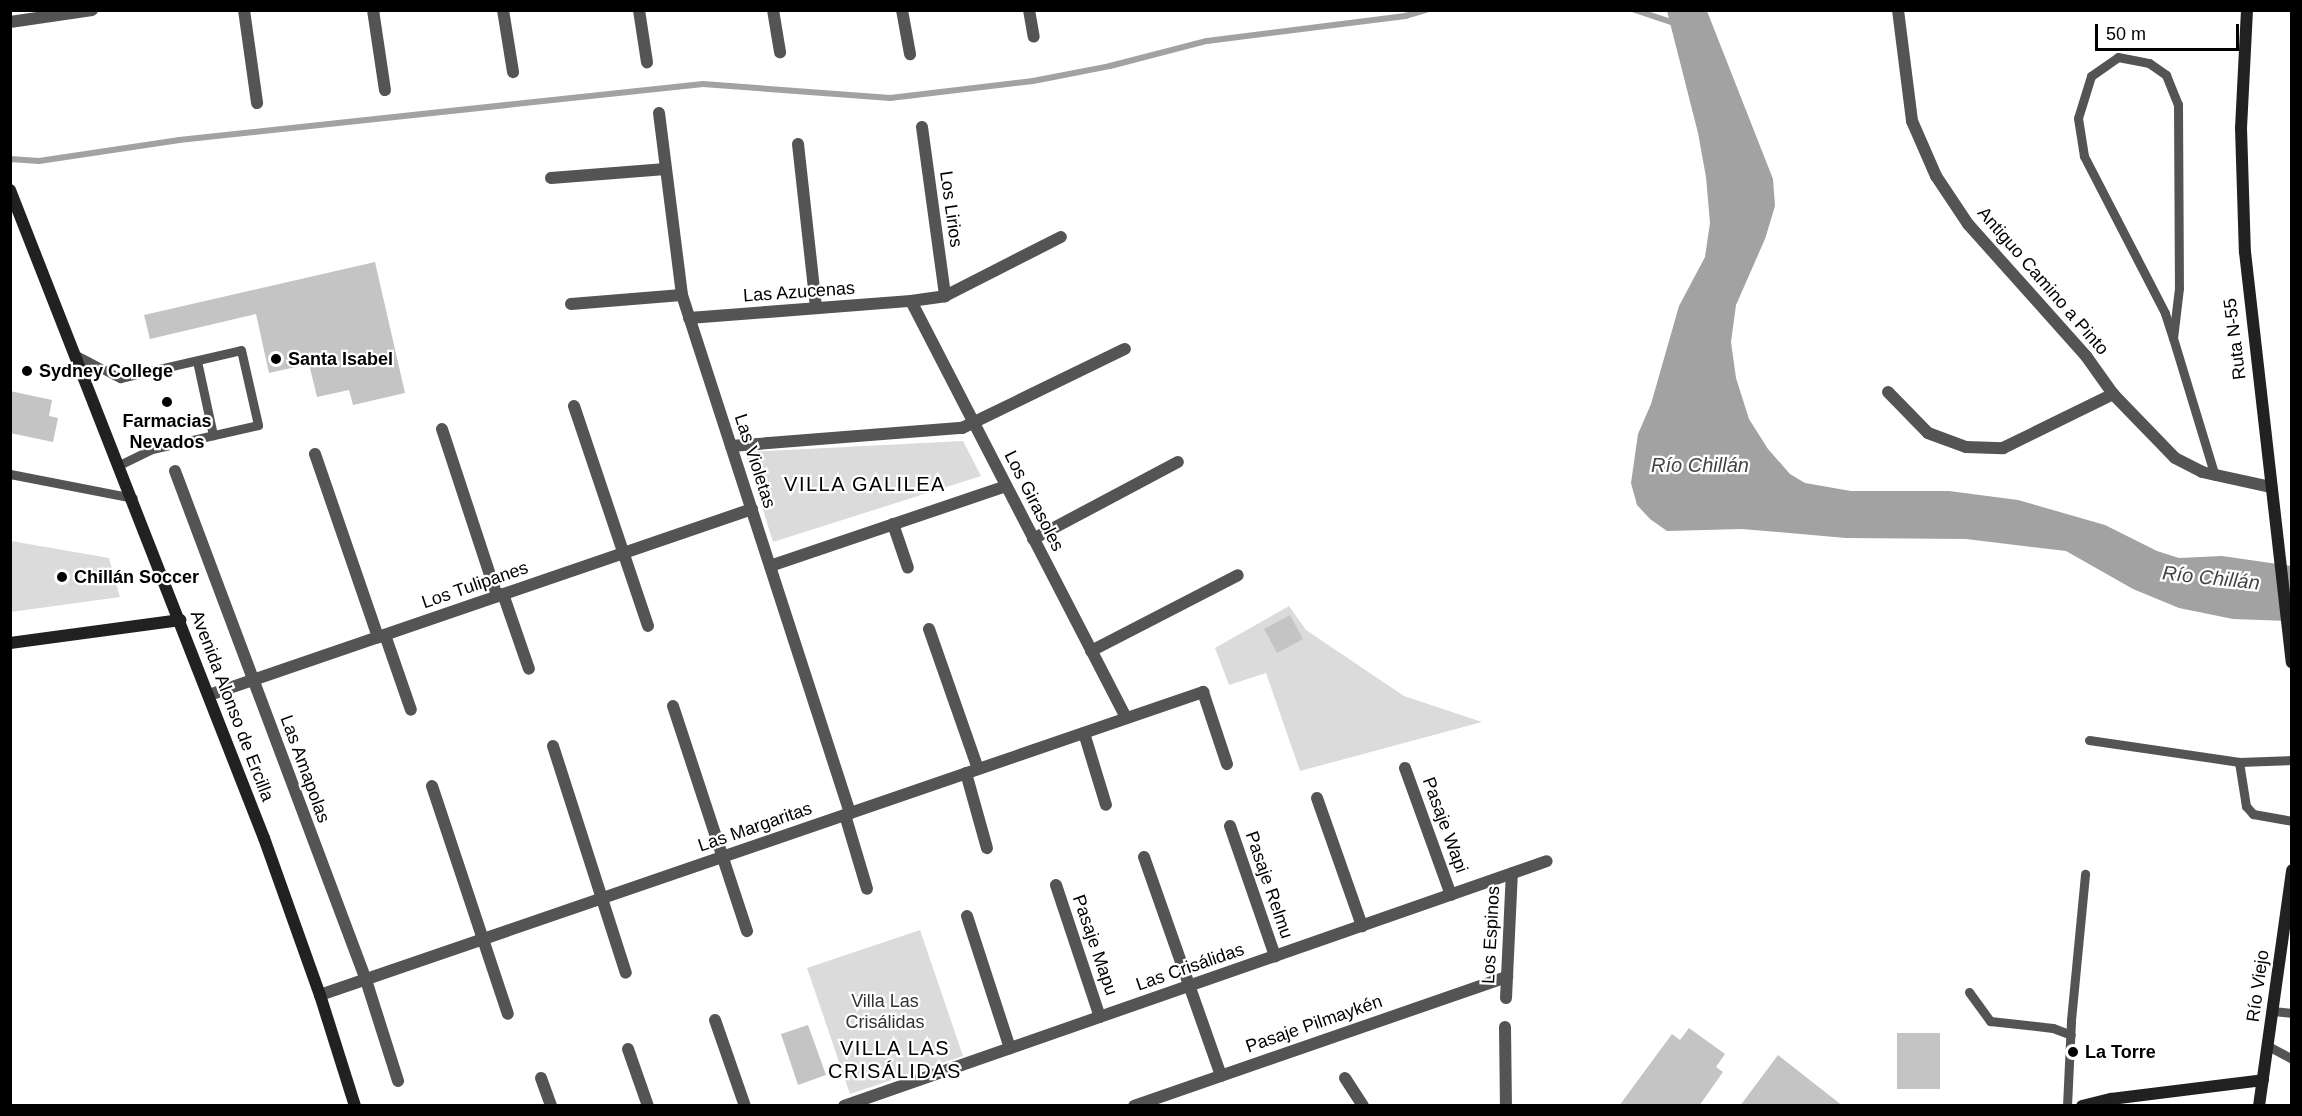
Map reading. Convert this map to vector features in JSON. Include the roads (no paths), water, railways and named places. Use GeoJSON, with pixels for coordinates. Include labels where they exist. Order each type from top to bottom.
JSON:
{"type":"FeatureCollection","features":[{"type":"Feature","properties":{"kind":"main road","name":"Ruta N-55"},"geometry":{"type":"LineString","coordinates":[[2247,10],[2241,128],[2245,252],[2292,662]]}},
{"type":"Feature","properties":{"kind":"main road","name":"Avenida Alonso de Ercilla"},"geometry":{"type":"LineString","coordinates":[[10,190],[209,695],[320,996],[355,1106]]}},
{"type":"Feature","properties":{"kind":"main road"},"geometry":{"type":"LineString","coordinates":[[10,643],[180,620]]}},
{"type":"Feature","properties":{"kind":"main road","name":"Río Viejo"},"geometry":{"type":"LineString","coordinates":[[2259,1106],[2291,877]]}},
{"type":"Feature","properties":{"kind":"main road"},"geometry":{"type":"LineString","coordinates":[[2082,1106],[2111,1099],[2263,1080]]}},
{"type":"Feature","properties":{"kind":"street"},"geometry":{"type":"LineString","coordinates":[[10,22],[92,10]]}},
{"type":"Feature","properties":{"kind":"street"},"geometry":{"type":"LineString","coordinates":[[244,10],[257,103]]}},
{"type":"Feature","properties":{"kind":"street"},"geometry":{"type":"LineString","coordinates":[[374,10],[385,90]]}},
{"type":"Feature","properties":{"kind":"street"},"geometry":{"type":"LineString","coordinates":[[503,10],[513,72]]}},
{"type":"Feature","properties":{"kind":"street"},"geometry":{"type":"LineString","coordinates":[[639,10],[647,62]]}},
{"type":"Feature","properties":{"kind":"street"},"geometry":{"type":"LineString","coordinates":[[773,10],[780,52]]}},
{"type":"Feature","properties":{"kind":"street"},"geometry":{"type":"LineString","coordinates":[[902,10],[910,54]]}},
{"type":"Feature","properties":{"kind":"street"},"geometry":{"type":"LineString","coordinates":[[1029,10],[1034,37]]}},
{"type":"Feature","properties":{"kind":"street","name":"Antiguo Camino a Pinto"},"geometry":{"type":"LineString","coordinates":[[1898,10],[1912,122],[1936,176],[1968,224],[2086,356],[2113,394],[2175,458],[2215,476],[2271,487]]}},
{"type":"Feature","properties":{"kind":"street","name":"Las Violetas"},"geometry":{"type":"LineString","coordinates":[[659,113],[682,295],[770,566],[847,814],[867,889]]}},
{"type":"Feature","properties":{"kind":"street","name":"Los Lirios"},"geometry":{"type":"LineString","coordinates":[[922,127],[945,296]]}},
{"type":"Feature","properties":{"kind":"street"},"geometry":{"type":"LineString","coordinates":[[798,144],[816,308]]}},
{"type":"Feature","properties":{"kind":"street"},"geometry":{"type":"LineString","coordinates":[[551,178],[666,170]]}},
{"type":"Feature","properties":{"kind":"street","name":"Las Azucenas"},"geometry":{"type":"LineString","coordinates":[[689,318],[911,301],[945,296],[1061,237]]}},
{"type":"Feature","properties":{"kind":"street"},"geometry":{"type":"LineString","coordinates":[[571,304],[682,295]]}},
{"type":"Feature","properties":{"kind":"street","name":"Los Girasoles"},"geometry":{"type":"LineString","coordinates":[[911,301],[1126,718]]}},
{"type":"Feature","properties":{"kind":"street"},"geometry":{"type":"LineString","coordinates":[[731,446],[952,430],[975,425],[1125,349]]}},
{"type":"Feature","properties":{"kind":"street"},"geometry":{"type":"LineString","coordinates":[[1888,392],[1928,433],[1966,447],[2003,448],[2113,394]]}},
{"type":"Feature","properties":{"kind":"street"},"geometry":{"type":"LineString","coordinates":[[574,406],[648,626]]}},
{"type":"Feature","properties":{"kind":"street"},"geometry":{"type":"LineString","coordinates":[[442,429],[500,595],[530,669]]}},
{"type":"Feature","properties":{"kind":"street"},"geometry":{"type":"LineString","coordinates":[[315,454],[381,636],[411,710]]}},
{"type":"Feature","properties":{"kind":"street"},"geometry":{"type":"LineString","coordinates":[[1033,539],[1178,462]]}},
{"type":"Feature","properties":{"kind":"street","name":"Las Amapolas"},"geometry":{"type":"LineString","coordinates":[[175,471],[366,980],[398,1081]]}},
{"type":"Feature","properties":{"kind":"street"},"geometry":{"type":"LineString","coordinates":[[770,566],[1006,486]]}},
{"type":"Feature","properties":{"kind":"street","name":"Los Tulipanes"},"geometry":{"type":"LineString","coordinates":[[209,695],[752,509]]}},
{"type":"Feature","properties":{"kind":"street"},"geometry":{"type":"LineString","coordinates":[[893,524],[909,568]]}},
{"type":"Feature","properties":{"kind":"street"},"geometry":{"type":"LineString","coordinates":[[1091,651],[1238,575]]}},
{"type":"Feature","properties":{"kind":"street"},"geometry":{"type":"LineString","coordinates":[[929,629],[972,771],[987,848]]}},
{"type":"Feature","properties":{"kind":"street","name":"Las Margaritas"},"geometry":{"type":"LineString","coordinates":[[320,996],[1203,692],[1227,764]]}},
{"type":"Feature","properties":{"kind":"street"},"geometry":{"type":"LineString","coordinates":[[673,706],[747,931]]}},
{"type":"Feature","properties":{"kind":"street"},"geometry":{"type":"LineString","coordinates":[[1084,733],[1106,806]]}},
{"type":"Feature","properties":{"kind":"street"},"geometry":{"type":"LineString","coordinates":[[553,746],[626,973]]}},
{"type":"Feature","properties":{"kind":"street","name":"Pasaje Wapi"},"geometry":{"type":"LineString","coordinates":[[1406,768],[1451,895]]}},
{"type":"Feature","properties":{"kind":"street"},"geometry":{"type":"LineString","coordinates":[[432,786],[508,1014]]}},
{"type":"Feature","properties":{"kind":"street"},"geometry":{"type":"LineString","coordinates":[[1317,798],[1362,926]]}},
{"type":"Feature","properties":{"kind":"street","name":"Pasaje Relmu"},"geometry":{"type":"LineString","coordinates":[[1230,826],[1275,956]]}},
{"type":"Feature","properties":{"kind":"street"},"geometry":{"type":"LineString","coordinates":[[1144,857],[1221,1076]]}},
{"type":"Feature","properties":{"kind":"street","name":"Las Crisálidas"},"geometry":{"type":"LineString","coordinates":[[844,1106],[861,1103],[1010,1048],[1547,861]]}},
{"type":"Feature","properties":{"kind":"street","name":"Los Espinos"},"geometry":{"type":"LineString","coordinates":[[1506,998],[1512,873]]}},
{"type":"Feature","properties":{"kind":"street","name":"Pasaje Mapu"},"geometry":{"type":"LineString","coordinates":[[1056,885],[1100,1017]]}},
{"type":"Feature","properties":{"kind":"street"},"geometry":{"type":"LineString","coordinates":[[968,916],[1010,1048]]}},
{"type":"Feature","properties":{"kind":"street","name":"Pasaje Pilmaykén"},"geometry":{"type":"LineString","coordinates":[[1134,1106],[1507,977]]}},
{"type":"Feature","properties":{"kind":"street"},"geometry":{"type":"LineString","coordinates":[[715,1020],[746,1106]]}},
{"type":"Feature","properties":{"kind":"street"},"geometry":{"type":"LineString","coordinates":[[1503,1104],[1505,1026]]}},
{"type":"Feature","properties":{"kind":"street"},"geometry":{"type":"LineString","coordinates":[[628,1049],[648,1106]]}},
{"type":"Feature","properties":{"kind":"street"},"geometry":{"type":"LineString","coordinates":[[541,1078],[550,1106]]}},
{"type":"Feature","properties":{"kind":"street"},"geometry":{"type":"LineString","coordinates":[[1345,1078],[1363,1106]]}},
{"type":"Feature","properties":{"kind":"lane"},"geometry":{"type":"LineString","coordinates":[[2173,338],[2179,288],[2178,104],[2166,75],[2149,63],[2118,57],[2091,76],[2078,118],[2084,156],[2165,313],[2215,476]]}},
{"type":"Feature","properties":{"kind":"lane"},"geometry":{"type":"LineString","coordinates":[[75,355],[120,378],[241,350],[258,424],[152,449],[119,465]]}},
{"type":"Feature","properties":{"kind":"lane"},"geometry":{"type":"LineString","coordinates":[[197,361],[213,435]]}},
{"type":"Feature","properties":{"kind":"lane"},"geometry":{"type":"LineString","coordinates":[[10,474],[133,498]]}},
{"type":"Feature","properties":{"kind":"lane"},"geometry":{"type":"LineString","coordinates":[[2089,740],[2239,762],[2292,760]]}},
{"type":"Feature","properties":{"kind":"lane"},"geometry":{"type":"LineString","coordinates":[[2239,762],[2246,806],[2253,814],[2292,822]]}},
{"type":"Feature","properties":{"kind":"lane"},"geometry":{"type":"LineString","coordinates":[[2067,1106],[2085,874]]}},
{"type":"Feature","properties":{"kind":"lane"},"geometry":{"type":"LineString","coordinates":[[1969,992],[1990,1021],[2053,1028],[2071,1035]]}},
{"type":"Feature","properties":{"kind":"lane"},"geometry":{"type":"LineString","coordinates":[[2272,1011],[2292,1013]]}},
{"type":"Feature","properties":{"kind":"lane"},"geometry":{"type":"LineString","coordinates":[[2268,1046],[2292,1059]]}},
{"type":"Feature","properties":{"kind":"water","name":"Río Chillán"},"geometry":{"type":"Polygon","coordinates":[[[1667,11],[1707,11],[1773,179],[1775,206],[1765,239],[1736,305],[1731,342],[1736,378],[1749,419],[1768,449],[1790,474],[1805,483],[1851,491],[1949,491],[2018,500],[2105,525],[2157,551],[2179,558],[2222,556],[2291,566],[2291,621],[2233,619],[2179,608],[2133,589],[2066,551],[1966,539],[1846,538],[1742,529],[1667,531],[1650,519],[1637,505],[1631,483],[1638,434],[1651,404],[1679,306],[1705,257],[1710,223],[1706,177],[1698,133],[1667,11]]]}},
{"type":"Feature","properties":{"kind":"waterway"},"geometry":{"type":"LineString","coordinates":[[10,159],[39,161],[179,140],[703,84],[890,98],[1033,81],[1110,66],[1207,41],[1405,16],[1426,10]]}},
{"type":"Feature","properties":{"kind":"waterway"},"geometry":{"type":"LineString","coordinates":[[1635,10],[1677,24]]}},
{"type":"Feature","properties":{"kind":"place","name":"Santa Isabel"},"geometry":{"type":"Point","coordinates":[276,359]}},
{"type":"Feature","properties":{"kind":"place","name":"Sydney College"},"geometry":{"type":"Point","coordinates":[27,371]}},
{"type":"Feature","properties":{"kind":"place","name":"Farmacias Nevados"},"geometry":{"type":"Point","coordinates":[167,402]}},
{"type":"Feature","properties":{"kind":"place","name":"Chillán Soccer"},"geometry":{"type":"Point","coordinates":[62,577]}},
{"type":"Feature","properties":{"kind":"place","name":"La Torre"},"geometry":{"type":"Point","coordinates":[2073,1052]}},
{"type":"Feature","properties":{"kind":"district","name":"VILLA GALILEA"},"geometry":{"type":"Point","coordinates":[865,484]}},
{"type":"Feature","properties":{"kind":"district","name":"VILLA LAS CRISÁLIDAS"},"geometry":{"type":"Point","coordinates":[895,1060]}},
{"type":"Feature","properties":{"kind":"park label","name":"Villa Las Crisálidas"},"geometry":{"type":"Point","coordinates":[885,1012]}}]}
